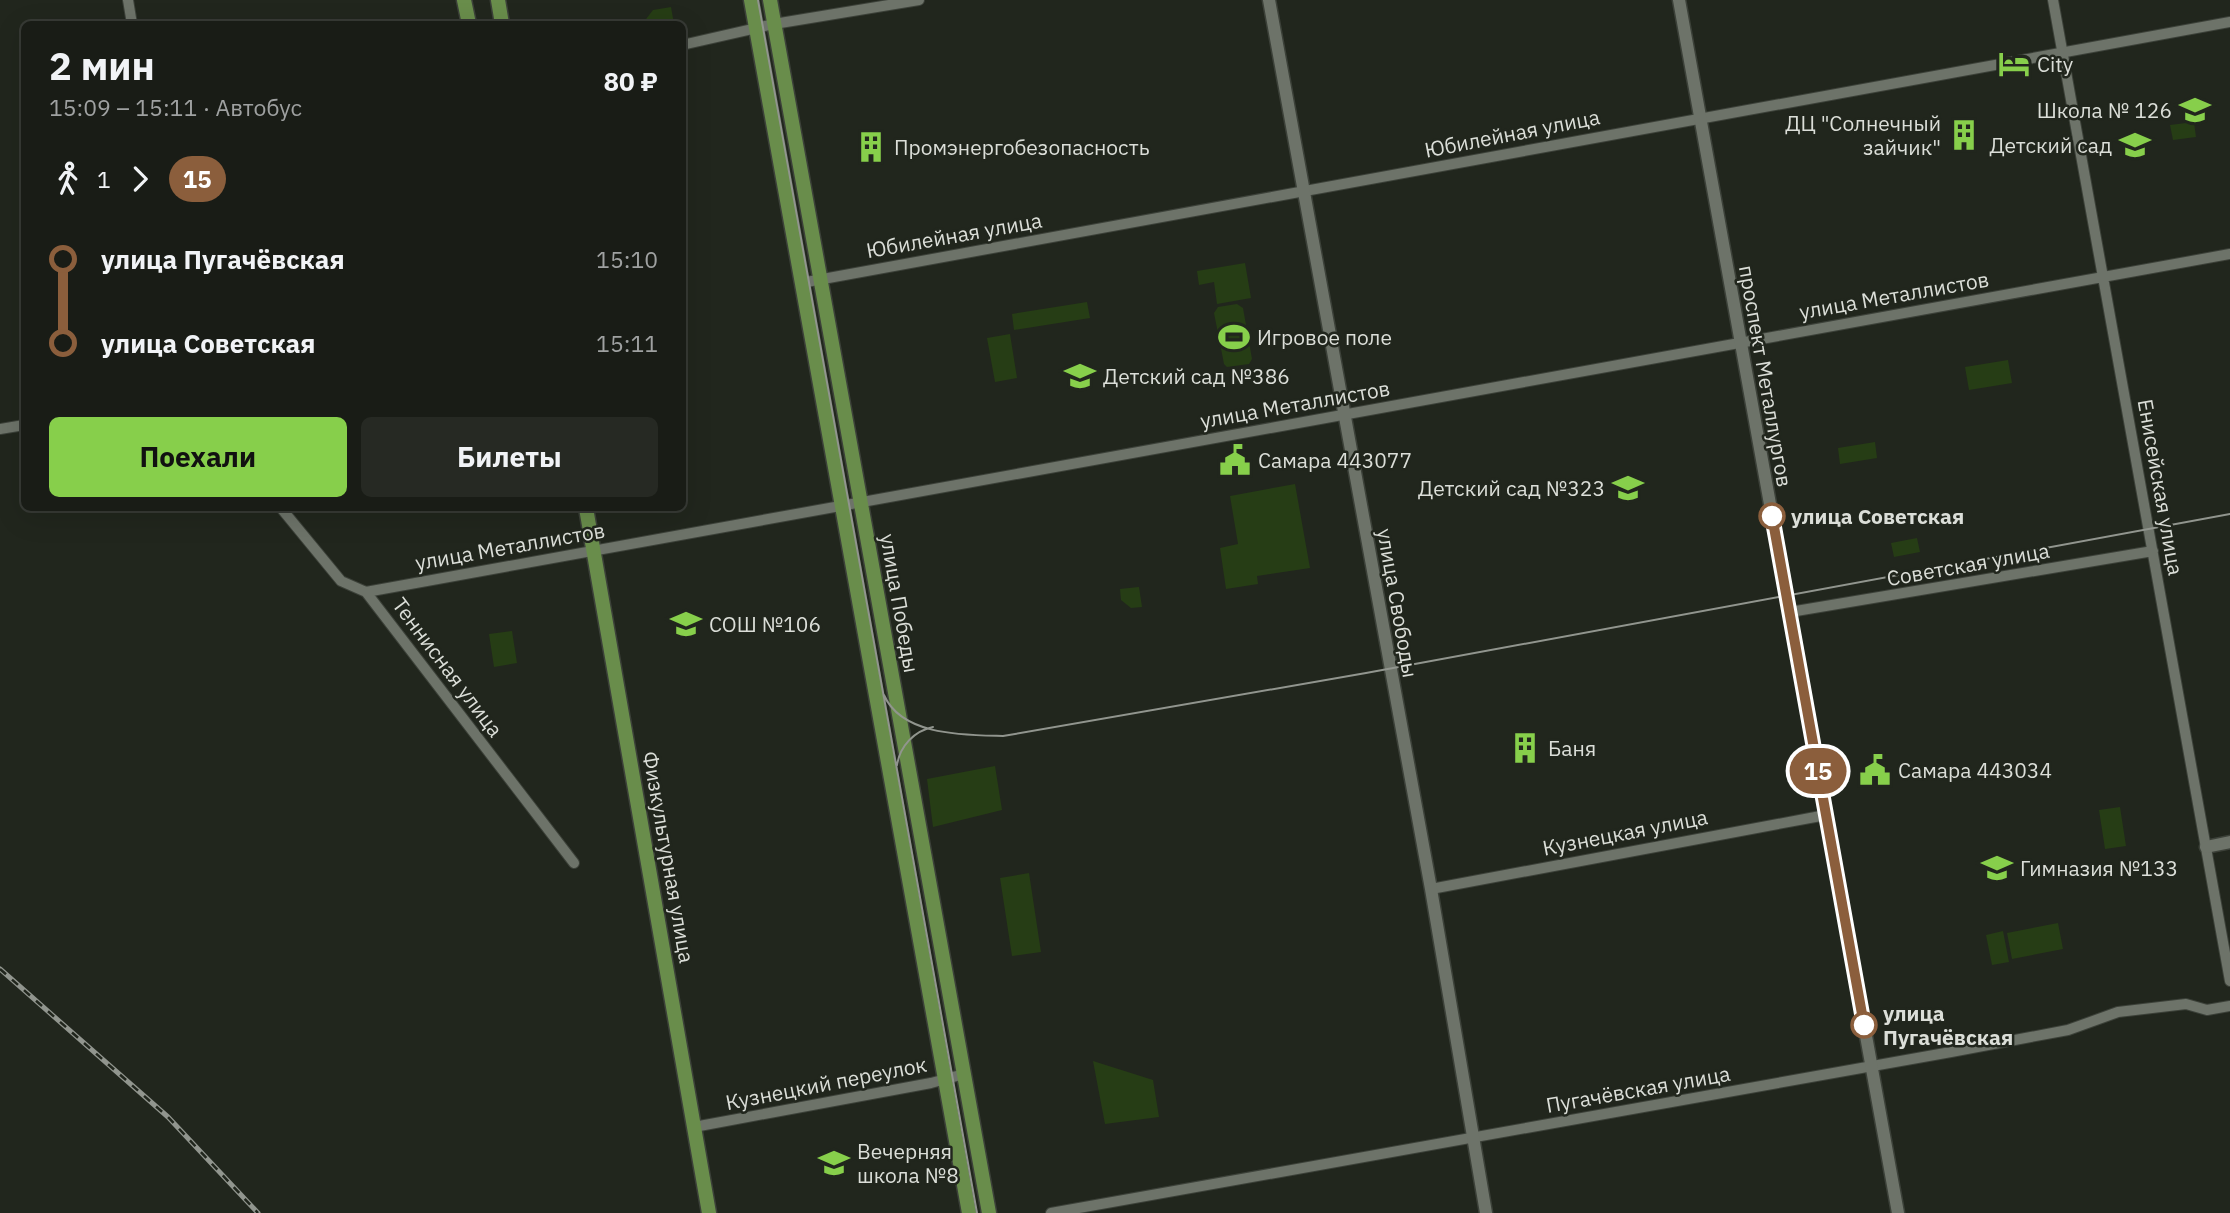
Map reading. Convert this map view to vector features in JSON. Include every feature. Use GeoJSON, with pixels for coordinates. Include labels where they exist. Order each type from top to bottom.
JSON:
{"type":"FeatureCollection","features":[{"type":"Feature","properties":{"kind":"main road"},"geometry":{"type":"LineString","coordinates":[[464,0],[468,21]]}},
{"type":"Feature","properties":{"kind":"main road"},"geometry":{"type":"LineString","coordinates":[[498,0],[502,21]]}},
{"type":"Feature","properties":{"kind":"main road","name":"улица Победы"},"geometry":{"type":"LineString","coordinates":[[751,0],[969,1213]]}},
{"type":"Feature","properties":{"kind":"main road","name":"улица Победы"},"geometry":{"type":"LineString","coordinates":[[770,0],[782,23],[820,278],[989,1213]]}},
{"type":"Feature","properties":{"kind":"main road","name":"Физкультурная улица"},"geometry":{"type":"LineString","coordinates":[[586,511],[709,1213]]}},
{"type":"Feature","properties":{"kind":"street"},"geometry":{"type":"LineString","coordinates":[[128,0],[132,21]]}},
{"type":"Feature","properties":{"kind":"street"},"geometry":{"type":"LineString","coordinates":[[686,44],[782,23],[919,0]]}},
{"type":"Feature","properties":{"kind":"street","name":"улица Свободы"},"geometry":{"type":"LineString","coordinates":[[1269,0],[1431,889],[1486,1213]]}},
{"type":"Feature","properties":{"kind":"street","name":"проспект Металлургов"},"geometry":{"type":"LineString","coordinates":[[1679,0],[1899,1213]]}},
{"type":"Feature","properties":{"kind":"street","name":"Енисейская улица"},"geometry":{"type":"LineString","coordinates":[[2053,0],[2230,981]]}},
{"type":"Feature","properties":{"kind":"street","name":"Юбилейная улица"},"geometry":{"type":"LineString","coordinates":[[801,283],[1304,192],[1700,116],[2230,22]]}},
{"type":"Feature","properties":{"kind":"street","name":"улица Металлистов"},"geometry":{"type":"LineString","coordinates":[[366,592],[2230,254]]}},
{"type":"Feature","properties":{"kind":"street"},"geometry":{"type":"LineString","coordinates":[[0,429],[21,426]]}},
{"type":"Feature","properties":{"kind":"street","name":"Теннисная улица"},"geometry":{"type":"LineString","coordinates":[[283,511],[341,581],[366,592],[574,863]]}},
{"type":"Feature","properties":{"kind":"street","name":"Советская улица"},"geometry":{"type":"LineString","coordinates":[[1790,612],[2152,551]]}},
{"type":"Feature","properties":{"kind":"street","name":"Кузнецкая улица"},"geometry":{"type":"LineString","coordinates":[[1431,889],[1826,815]]}},
{"type":"Feature","properties":{"kind":"street"},"geometry":{"type":"LineString","coordinates":[[2206,847],[2230,842]]}},
{"type":"Feature","properties":{"kind":"street","name":"Пугачёвская улица"},"geometry":{"type":"LineString","coordinates":[[1051,1213],[1872,1067],[2068,1030],[2118,1012],[2186,1004],[2207,1010],[2230,1006]]}},
{"type":"Feature","properties":{"kind":"street","name":"Кузнецкий переулок"},"geometry":{"type":"LineString","coordinates":[[694,1127],[964,1074]]}},
{"type":"Feature","properties":{"kind":"green space"},"geometry":{"type":"Polygon","coordinates":[[[671,7],[673,21],[645,21],[653,10],[671,7]]]}},
{"type":"Feature","properties":{"kind":"green space"},"geometry":{"type":"Polygon","coordinates":[[[2194,122],[2196,137],[2173,140],[2170,125],[2194,122]]]}},
{"type":"Feature","properties":{"kind":"green space"},"geometry":{"type":"Polygon","coordinates":[[[1245,263],[1251,298],[1217,304],[1214,282],[1199,285],[1197,271],[1245,263]]]}},
{"type":"Feature","properties":{"kind":"green space"},"geometry":{"type":"Polygon","coordinates":[[[1087,302],[1090,318],[1014,330],[1012,314],[1087,302]]]}},
{"type":"Feature","properties":{"kind":"green space","name":"Игровое поле"},"geometry":{"type":"Polygon","coordinates":[[[1237,304],[1243,308],[1252,359],[1249,364],[1227,367],[1224,364],[1214,313],[1218,307],[1237,304]]]}},
{"type":"Feature","properties":{"kind":"green space"},"geometry":{"type":"Polygon","coordinates":[[[1010,334],[1017,378],[995,382],[987,338],[1010,334]]]}},
{"type":"Feature","properties":{"kind":"green space"},"geometry":{"type":"Polygon","coordinates":[[[2008,360],[2012,383],[1969,390],[1965,367],[2008,360]]]}},
{"type":"Feature","properties":{"kind":"green space"},"geometry":{"type":"Polygon","coordinates":[[[1875,442],[1877,458],[1840,464],[1838,448],[1875,442]]]}},
{"type":"Feature","properties":{"kind":"green space"},"geometry":{"type":"Polygon","coordinates":[[[1295,484],[1310,568],[1257,576],[1258,584],[1226,589],[1220,548],[1238,544],[1230,496],[1295,484]]]}},
{"type":"Feature","properties":{"kind":"green space"},"geometry":{"type":"Polygon","coordinates":[[[1917,538],[1920,552],[1894,557],[1891,543],[1917,538]]]}},
{"type":"Feature","properties":{"kind":"green space"},"geometry":{"type":"Polygon","coordinates":[[[1139,587],[1142,607],[1131,608],[1121,600],[1120,589],[1139,587]]]}},
{"type":"Feature","properties":{"kind":"green space"},"geometry":{"type":"Polygon","coordinates":[[[512,631],[517,663],[494,667],[489,634],[512,631]]]}},
{"type":"Feature","properties":{"kind":"green space"},"geometry":{"type":"Polygon","coordinates":[[[995,766],[1002,810],[933,827],[927,779],[995,766]]]}},
{"type":"Feature","properties":{"kind":"green space"},"geometry":{"type":"Polygon","coordinates":[[[2120,807],[2126,846],[2105,849],[2099,810],[2120,807]]]}},
{"type":"Feature","properties":{"kind":"green space"},"geometry":{"type":"Polygon","coordinates":[[[1029,873],[1041,952],[1012,956],[1000,878],[1029,873]]]}},
{"type":"Feature","properties":{"kind":"green space"},"geometry":{"type":"Polygon","coordinates":[[[2058,923],[2063,949],[2012,959],[2007,933],[2058,923]]]}},
{"type":"Feature","properties":{"kind":"green space"},"geometry":{"type":"Polygon","coordinates":[[[2003,931],[2009,962],[1992,965],[1986,935],[2003,931]]]}},
{"type":"Feature","properties":{"kind":"green space"},"geometry":{"type":"Polygon","coordinates":[[[1093,1061],[1153,1080],[1159,1117],[1105,1124],[1093,1061]]]}},
{"type":"Feature","properties":{"kind":"tram line"},"geometry":{"type":"LineString","coordinates":[[758,0],[977,1213]]}},
{"type":"Feature","properties":{"kind":"tram line"},"geometry":{"type":"LineString","coordinates":[[884,695],[905,719],[919,726],[953,733],[1003,736],[1366,673],[2230,514]]}},
{"type":"Feature","properties":{"kind":"tram line"},"geometry":{"type":"LineString","coordinates":[[897,765],[909,740],[933,727]]}},
{"type":"Feature","properties":{"kind":"railway"},"geometry":{"type":"LineString","coordinates":[[0,969],[168,1117],[258,1213]]}},
{"type":"Feature","properties":{"kind":"bus line","name":"15"},"geometry":{"type":"LineString","coordinates":[[1772,516],[1864,1025]]}},
{"type":"Feature","properties":{"kind":"place","name":"City"},"geometry":{"type":"Point","coordinates":[2014,64]}},
{"type":"Feature","properties":{"kind":"place","name":"Школа № 126"},"geometry":{"type":"Point","coordinates":[2195,110]}},
{"type":"Feature","properties":{"kind":"place","name":"ДЦ \"Солнечный зайчик\""},"geometry":{"type":"Point","coordinates":[1964,135]}},
{"type":"Feature","properties":{"kind":"place","name":"Детский сад"},"geometry":{"type":"Point","coordinates":[2135,145]}},
{"type":"Feature","properties":{"kind":"place","name":"Промэнергобезопасность"},"geometry":{"type":"Point","coordinates":[871,147]}},
{"type":"Feature","properties":{"kind":"place","name":"Игровое поле"},"geometry":{"type":"Point","coordinates":[1234,337]}},
{"type":"Feature","properties":{"kind":"place","name":"Детский сад №386"},"geometry":{"type":"Point","coordinates":[1080,376]}},
{"type":"Feature","properties":{"kind":"place","name":"Самара 443077"},"geometry":{"type":"Point","coordinates":[1235,460]}},
{"type":"Feature","properties":{"kind":"place","name":"Детский сад №323"},"geometry":{"type":"Point","coordinates":[1628,488]}},
{"type":"Feature","properties":{"kind":"place","name":"улица Советская"},"geometry":{"type":"Point","coordinates":[1772,516]}},
{"type":"Feature","properties":{"kind":"place","name":"СОШ №106"},"geometry":{"type":"Point","coordinates":[686,624]}},
{"type":"Feature","properties":{"kind":"place","name":"Баня"},"geometry":{"type":"Point","coordinates":[1525,748]}},
{"type":"Feature","properties":{"kind":"place","name":"Самара 443034"},"geometry":{"type":"Point","coordinates":[1875,770]}},
{"type":"Feature","properties":{"kind":"place","name":"Гимназия №133"},"geometry":{"type":"Point","coordinates":[1997,868]}},
{"type":"Feature","properties":{"kind":"place","name":"улица Пугачёвская"},"geometry":{"type":"Point","coordinates":[1864,1025]}},
{"type":"Feature","properties":{"kind":"place","name":"Вечерняя школа №8"},"geometry":{"type":"Point","coordinates":[834,1163]}}]}
